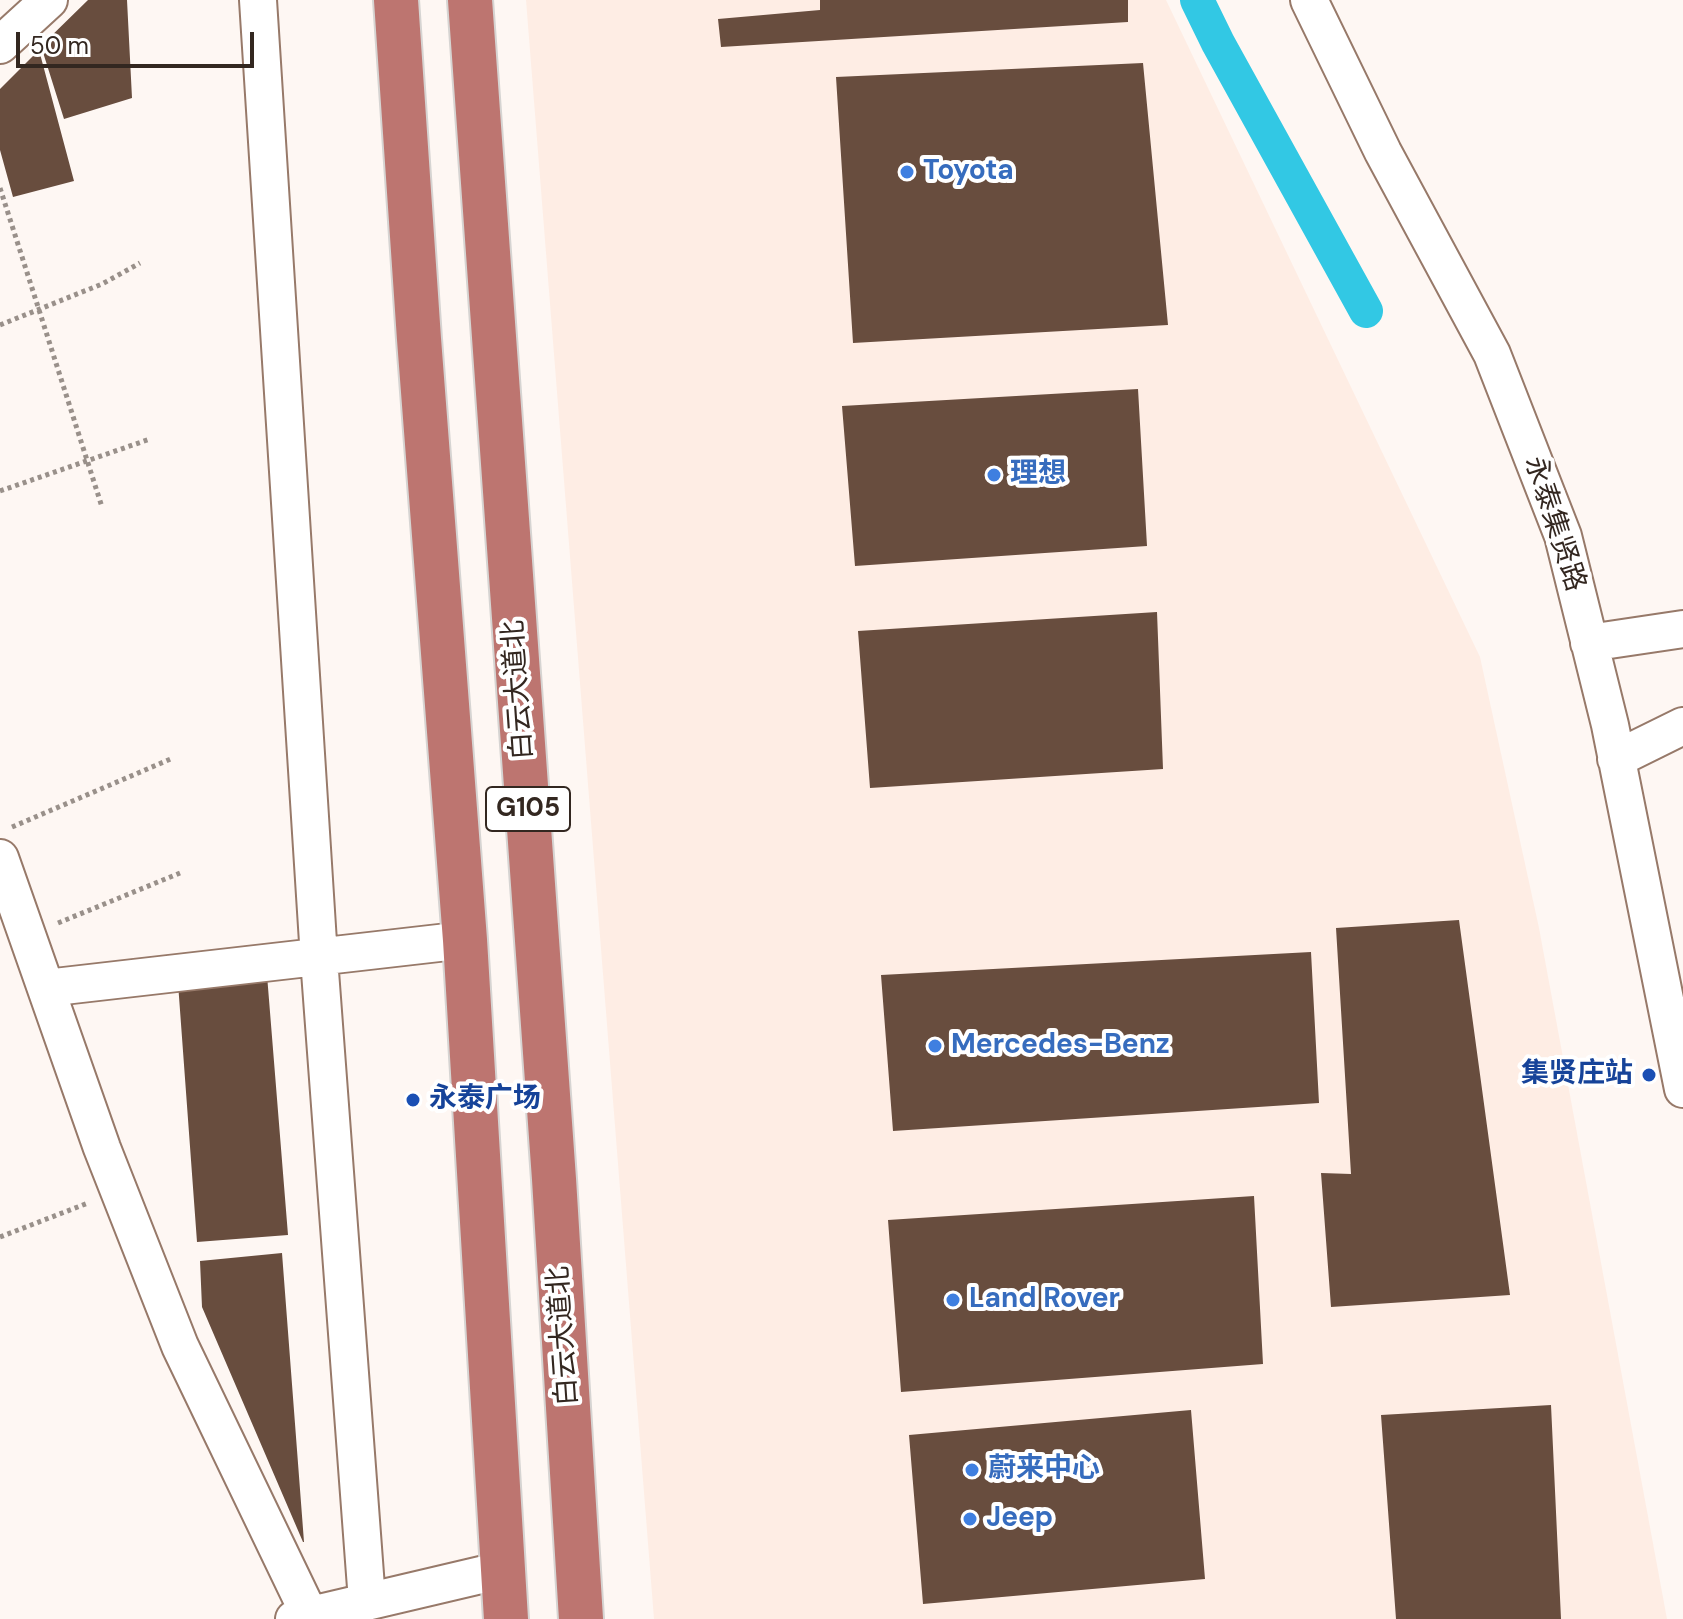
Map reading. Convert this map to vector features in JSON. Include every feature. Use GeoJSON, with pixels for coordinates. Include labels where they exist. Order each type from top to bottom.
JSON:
{"type":"FeatureCollection","features":[{"type":"Feature","properties":{"kind":"highway","name":"G105"},"geometry":{"type":"LineString","coordinates":[[396,0],[465,940],[506,1619]]}},
{"type":"Feature","properties":{"kind":"highway","name":"白云大道北"},"geometry":{"type":"LineString","coordinates":[[470,0],[554,1179],[581,1619]]}},
{"type":"Feature","properties":{"kind":"street"},"geometry":{"type":"LineString","coordinates":[[0,45],[49,0]]}},
{"type":"Feature","properties":{"kind":"street"},"geometry":{"type":"LineString","coordinates":[[258,0],[319,958],[367,1601]]}},
{"type":"Feature","properties":{"kind":"street","name":"永泰集贤路"},"geometry":{"type":"LineString","coordinates":[[1309,0],[1383,152],[1492,354],[1563,536],[1610,725],[1683,1089]]}},
{"type":"Feature","properties":{"kind":"street"},"geometry":{"type":"LineString","coordinates":[[1589,643],[1683,629]]}},
{"type":"Feature","properties":{"kind":"street"},"geometry":{"type":"LineString","coordinates":[[1616,759],[1683,726]]}},
{"type":"Feature","properties":{"kind":"street"},"geometry":{"type":"LineString","coordinates":[[0,858],[102,1148],[180,1346],[301,1617],[502,1570]]}},
{"type":"Feature","properties":{"kind":"street"},"geometry":{"type":"LineString","coordinates":[[46,988],[465,940]]}},
{"type":"Feature","properties":{"kind":"path"},"geometry":{"type":"LineString","coordinates":[[0,188],[102,507]]}},
{"type":"Feature","properties":{"kind":"path"},"geometry":{"type":"LineString","coordinates":[[0,325],[102,284],[140,263]]}},
{"type":"Feature","properties":{"kind":"path"},"geometry":{"type":"LineString","coordinates":[[0,491],[150,439]]}},
{"type":"Feature","properties":{"kind":"path"},"geometry":{"type":"LineString","coordinates":[[0,832],[173,758]]}},
{"type":"Feature","properties":{"kind":"path"},"geometry":{"type":"LineString","coordinates":[[28,936],[180,873]]}},
{"type":"Feature","properties":{"kind":"path"},"geometry":{"type":"LineString","coordinates":[[0,1237],[119,1191]]}},
{"type":"Feature","properties":{"kind":"shaded area"},"geometry":{"type":"Polygon","coordinates":[[[526,0],[1166,0],[1480,657],[1539,928],[1667,1619],[654,1619],[526,0]]]}},
{"type":"Feature","properties":{"kind":"building"},"geometry":{"type":"Polygon","coordinates":[[[88,0],[127,0],[132,98],[64,119],[41,46],[88,0]]]}},
{"type":"Feature","properties":{"kind":"building"},"geometry":{"type":"Polygon","coordinates":[[[820,0],[1128,0],[1128,22],[721,47],[718,19],[820,10],[820,0]]]}},
{"type":"Feature","properties":{"kind":"building"},"geometry":{"type":"Polygon","coordinates":[[[39,50],[74,181],[13,197],[0,150],[0,89],[39,50]]]}},
{"type":"Feature","properties":{"kind":"building"},"geometry":{"type":"Polygon","coordinates":[[[1143,63],[1168,325],[853,343],[836,77],[1143,63]]]}},
{"type":"Feature","properties":{"kind":"building"},"geometry":{"type":"Polygon","coordinates":[[[1138,389],[1147,546],[855,566],[842,406],[1138,389]]]}},
{"type":"Feature","properties":{"kind":"building"},"geometry":{"type":"Polygon","coordinates":[[[1157,612],[1163,769],[870,788],[858,631],[1157,612]]]}},
{"type":"Feature","properties":{"kind":"building"},"geometry":{"type":"Polygon","coordinates":[[[1459,920],[1510,1295],[1331,1307],[1321,1173],[1351,1174],[1336,928],[1459,920]]]}},
{"type":"Feature","properties":{"kind":"building"},"geometry":{"type":"Polygon","coordinates":[[[1311,952],[1319,1103],[893,1131],[881,975],[1311,952]]]}},
{"type":"Feature","properties":{"kind":"building"},"geometry":{"type":"Polygon","coordinates":[[[267,975],[288,1235],[197,1242],[178,983],[267,975]]]}},
{"type":"Feature","properties":{"kind":"building"},"geometry":{"type":"Polygon","coordinates":[[[1254,1196],[1263,1364],[901,1392],[888,1220],[1254,1196]]]}},
{"type":"Feature","properties":{"kind":"building"},"geometry":{"type":"Polygon","coordinates":[[[282,1253],[304,1542],[202,1307],[200,1261],[282,1253]]]}},
{"type":"Feature","properties":{"kind":"building"},"geometry":{"type":"Polygon","coordinates":[[[1551,1405],[1561,1619],[1396,1619],[1381,1415],[1551,1405]]]}},
{"type":"Feature","properties":{"kind":"building"},"geometry":{"type":"Polygon","coordinates":[[[1191,1410],[1205,1579],[923,1604],[909,1435],[1191,1410]]]}},
{"type":"Feature","properties":{"kind":"waterway"},"geometry":{"type":"LineString","coordinates":[[1197,0],[1366,311]]}},
{"type":"Feature","properties":{"kind":"place","name":"Toyota"},"geometry":{"type":"Point","coordinates":[907,172]}},
{"type":"Feature","properties":{"kind":"place","name":"理想"},"geometry":{"type":"Point","coordinates":[994,475]}},
{"type":"Feature","properties":{"kind":"place","name":"Mercedes-Benz"},"geometry":{"type":"Point","coordinates":[935,1046]}},
{"type":"Feature","properties":{"kind":"place","name":"集贤庄站"},"geometry":{"type":"Point","coordinates":[1649,1075]}},
{"type":"Feature","properties":{"kind":"place","name":"永泰广场"},"geometry":{"type":"Point","coordinates":[413,1100]}},
{"type":"Feature","properties":{"kind":"place","name":"Land Rover"},"geometry":{"type":"Point","coordinates":[953,1300]}},
{"type":"Feature","properties":{"kind":"place","name":"蔚来中心"},"geometry":{"type":"Point","coordinates":[972,1470]}},
{"type":"Feature","properties":{"kind":"place","name":"Jeep"},"geometry":{"type":"Point","coordinates":[970,1519]}}]}
